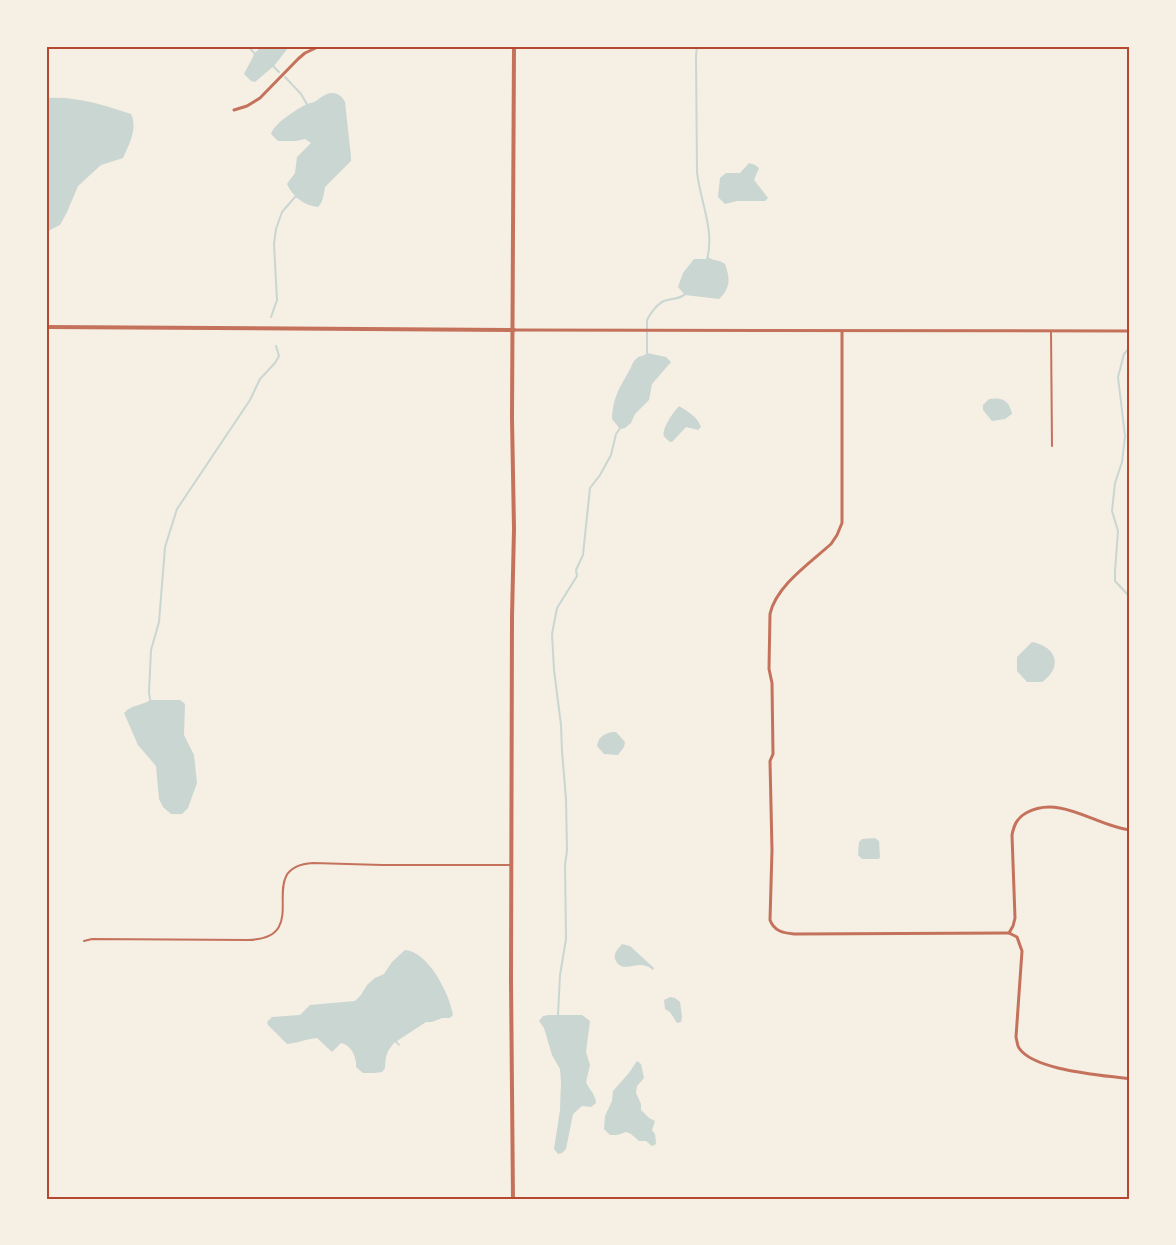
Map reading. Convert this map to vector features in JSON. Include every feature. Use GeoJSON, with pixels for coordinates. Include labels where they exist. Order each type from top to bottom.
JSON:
{"type":"FeatureCollection","features":[{"type":"Feature","properties":{"kind":"street"},"geometry":{"type":"LineString","coordinates":[[234,110],[244,108],[253,103],[305,53],[320,46]]}},
{"type":"Feature","properties":{"kind":"street"},"geometry":{"type":"LineString","coordinates":[[496,46],[514,47],[514,330],[512,422],[514,529],[511,865],[513,1199]]}},
{"type":"Feature","properties":{"kind":"street"},"geometry":{"type":"LineString","coordinates":[[46,327],[636,331],[1130,331]]}},
{"type":"Feature","properties":{"kind":"street"},"geometry":{"type":"LineString","coordinates":[[842,331],[841,524],[830,544],[777,595],[770,614],[769,669],[772,683],[773,754],[770,761],[772,850],[770,920],[772,925],[780,932],[794,934],[1008,933],[1017,937],[1022,951],[1016,1037],[1019,1048],[1028,1056],[1055,1068],[1130,1079]]}},
{"type":"Feature","properties":{"kind":"street"},"geometry":{"type":"LineString","coordinates":[[1008,933],[1013,926],[1014,918],[1012,834],[1013,828],[1020,816],[1042,807],[1054,806],[1130,830]]}},
{"type":"Feature","properties":{"kind":"lane"},"geometry":{"type":"LineString","coordinates":[[1051,331],[1052,446]]}},
{"type":"Feature","properties":{"kind":"lane"},"geometry":{"type":"LineString","coordinates":[[84,941],[92,939],[248,940],[267,938],[275,932],[282,920],[282,891],[285,877],[294,868],[307,863],[511,865]]}},
{"type":"Feature","properties":{"kind":"shaded area"},"geometry":{"type":"Polygon","coordinates":[[[262,46],[288,46],[288,48],[274,66],[255,82],[251,81],[244,74],[255,53],[262,46]]]}},
{"type":"Feature","properties":{"kind":"shaded area"},"geometry":{"type":"Polygon","coordinates":[[[331,93],[340,95],[345,102],[351,161],[325,187],[318,207],[300,200],[287,184],[295,173],[297,157],[311,143],[305,139],[278,141],[271,134],[276,126],[290,114],[331,93]]]}},
{"type":"Feature","properties":{"kind":"shaded area"},"geometry":{"type":"Polygon","coordinates":[[[46,98],[68,98],[110,107],[131,114],[134,125],[128,148],[123,158],[101,165],[78,186],[60,225],[46,232],[46,98]]]}},
{"type":"Feature","properties":{"kind":"shaded area"},"geometry":{"type":"Polygon","coordinates":[[[749,163],[759,168],[754,180],[768,198],[765,201],[737,201],[725,204],[718,197],[720,178],[726,173],[740,173],[749,163]]]}},
{"type":"Feature","properties":{"kind":"shaded area"},"geometry":{"type":"Polygon","coordinates":[[[708,257],[725,264],[728,274],[726,291],[719,299],[685,295],[678,287],[683,273],[694,259],[706,259],[708,257]]]}},
{"type":"Feature","properties":{"kind":"shaded area"},"geometry":{"type":"Polygon","coordinates":[[[647,353],[666,357],[671,362],[652,384],[649,400],[635,414],[631,423],[625,428],[620,429],[612,419],[615,399],[634,361],[647,353]]]}},
{"type":"Feature","properties":{"kind":"shaded area"},"geometry":{"type":"Polygon","coordinates":[[[989,399],[1004,400],[1009,405],[1012,414],[1005,419],[992,421],[983,410],[983,405],[989,399]]]}},
{"type":"Feature","properties":{"kind":"shaded area"},"geometry":{"type":"Polygon","coordinates":[[[679,406],[695,417],[701,427],[698,430],[686,427],[670,442],[664,436],[665,429],[679,406]]]}},
{"type":"Feature","properties":{"kind":"shaded area"},"geometry":{"type":"Polygon","coordinates":[[[1032,642],[1047,648],[1054,658],[1053,670],[1042,682],[1027,682],[1017,671],[1017,657],[1032,642]]]}},
{"type":"Feature","properties":{"kind":"shaded area"},"geometry":{"type":"Polygon","coordinates":[[[150,700],[180,700],[185,704],[184,735],[194,755],[197,783],[188,808],[182,814],[171,814],[163,807],[159,799],[156,766],[138,745],[124,713],[150,700]]]}},
{"type":"Feature","properties":{"kind":"shaded area"},"geometry":{"type":"Polygon","coordinates":[[[616,732],[625,742],[618,755],[604,754],[597,746],[601,737],[616,732]]]}},
{"type":"Feature","properties":{"kind":"shaded area"},"geometry":{"type":"Polygon","coordinates":[[[875,838],[879,841],[880,858],[862,859],[858,855],[859,842],[862,839],[875,838]]]}},
{"type":"Feature","properties":{"kind":"shaded area"},"geometry":{"type":"Polygon","coordinates":[[[622,944],[630,946],[654,968],[653,970],[648,966],[626,967],[619,964],[615,956],[622,944]]]}},
{"type":"Feature","properties":{"kind":"shaded area"},"geometry":{"type":"Polygon","coordinates":[[[405,950],[422,958],[430,966],[443,986],[453,1015],[450,1018],[426,1022],[397,1041],[399,1046],[395,1042],[388,1051],[385,1068],[382,1072],[363,1073],[356,1067],[353,1052],[345,1044],[341,1043],[332,1052],[317,1038],[287,1044],[268,1025],[267,1022],[272,1017],[300,1015],[310,1005],[355,1001],[367,985],[375,978],[384,974],[392,962],[405,950]]]}},
{"type":"Feature","properties":{"kind":"shaded area"},"geometry":{"type":"Polygon","coordinates":[[[670,997],[680,1002],[681,1022],[677,1023],[670,1012],[665,1009],[664,1000],[670,997]]]}},
{"type":"Feature","properties":{"kind":"shaded area"},"geometry":{"type":"Polygon","coordinates":[[[582,1015],[590,1021],[586,1052],[590,1065],[586,1082],[596,1103],[591,1107],[582,1106],[573,1114],[566,1149],[558,1154],[554,1149],[560,1110],[560,1069],[552,1055],[544,1028],[539,1021],[543,1016],[582,1015]]]}},
{"type":"Feature","properties":{"kind":"shaded area"},"geometry":{"type":"Polygon","coordinates":[[[637,1061],[641,1064],[644,1078],[637,1086],[636,1093],[641,1104],[641,1110],[655,1121],[652,1130],[655,1134],[656,1144],[652,1146],[646,1141],[639,1141],[630,1133],[610,1135],[604,1129],[605,1116],[612,1101],[613,1091],[637,1061]]]}},
{"type":"Feature","properties":{"kind":"waterway"},"geometry":{"type":"LineString","coordinates":[[248,46],[255,54]]}},
{"type":"Feature","properties":{"kind":"waterway"},"geometry":{"type":"LineString","coordinates":[[697,46],[697,172],[708,226],[709,248],[707,259]]}},
{"type":"Feature","properties":{"kind":"waterway"},"geometry":{"type":"LineString","coordinates":[[272,65],[279,72]]}},
{"type":"Feature","properties":{"kind":"waterway"},"geometry":{"type":"LineString","coordinates":[[285,77],[301,94],[308,106]]}},
{"type":"Feature","properties":{"kind":"waterway"},"geometry":{"type":"LineString","coordinates":[[271,317],[277,300],[274,244],[276,229],[282,212],[297,197]]}},
{"type":"Feature","properties":{"kind":"waterway"},"geometry":{"type":"LineString","coordinates":[[647,354],[647,320],[650,315],[661,302],[679,298],[686,293]]}},
{"type":"Feature","properties":{"kind":"waterway"},"geometry":{"type":"LineString","coordinates":[[150,700],[151,650],[159,622],[165,547],[177,509],[250,400],[260,379],[275,363],[279,356],[276,346]]}},
{"type":"Feature","properties":{"kind":"waterway"},"geometry":{"type":"LineString","coordinates":[[1130,347],[1124,354],[1118,377],[1125,436],[1122,462],[1115,483],[1112,511],[1118,531],[1115,581],[1130,597]]}},
{"type":"Feature","properties":{"kind":"waterway"},"geometry":{"type":"LineString","coordinates":[[558,1015],[560,975],[566,939],[565,865],[567,850],[561,725],[554,670],[552,634],[557,608],[577,576],[576,570],[583,555],[590,488],[611,455],[616,434],[621,427]]}}]}
